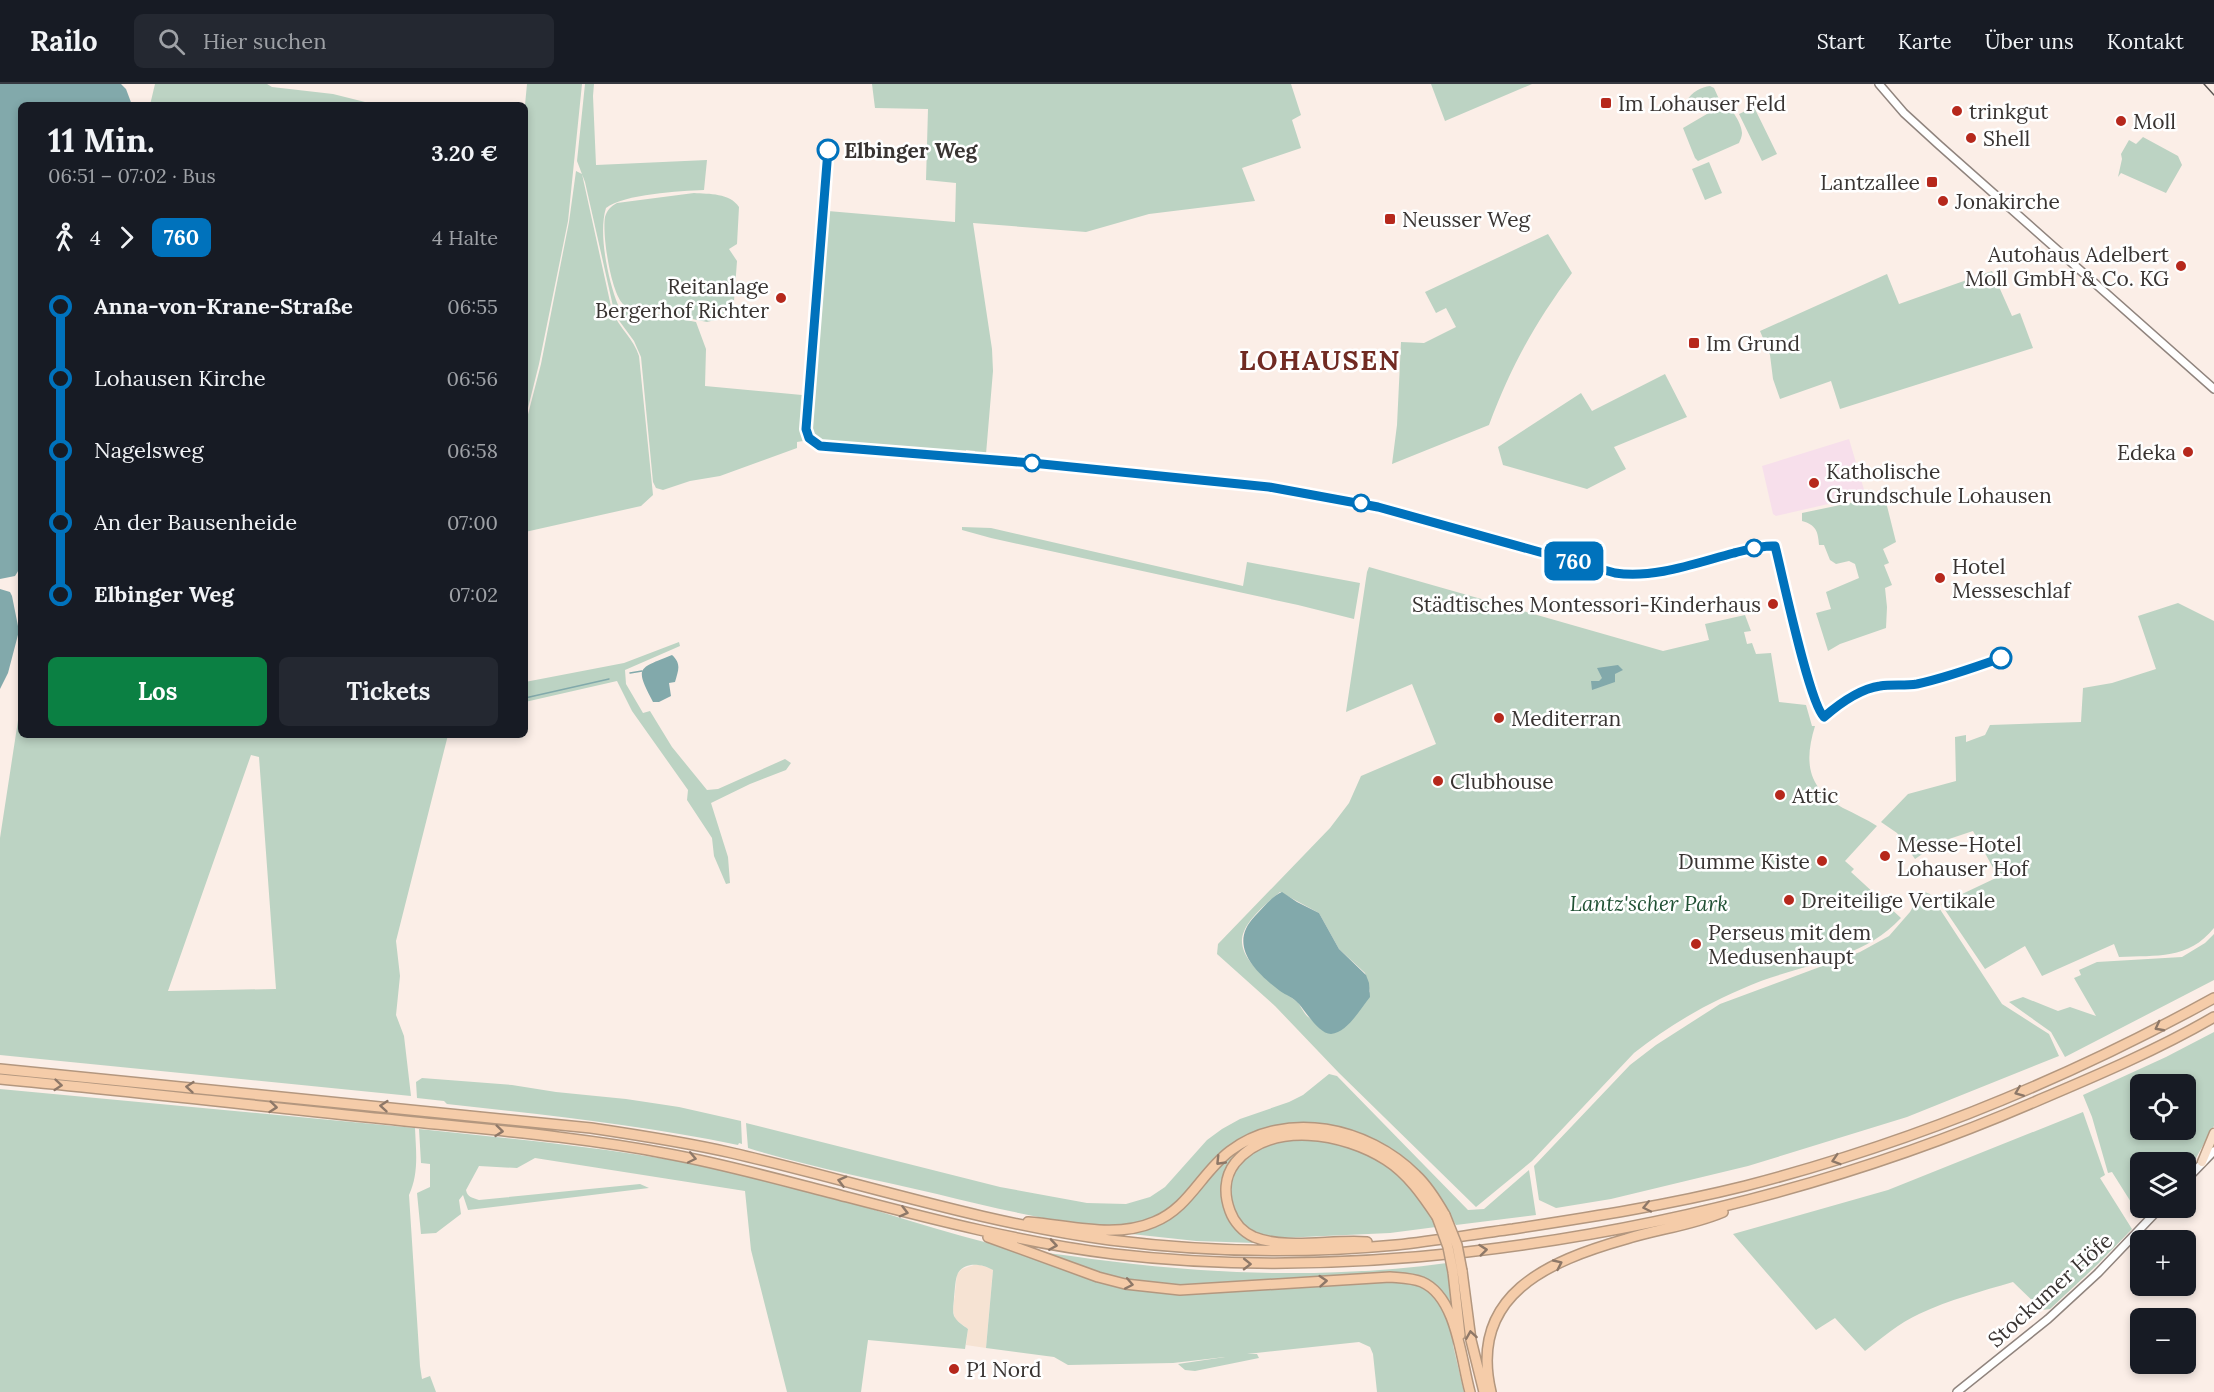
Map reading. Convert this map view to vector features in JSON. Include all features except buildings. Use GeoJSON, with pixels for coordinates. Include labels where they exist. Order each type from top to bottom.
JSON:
{"type":"FeatureCollection","features":[{"type":"Feature","properties":{"kind":"highway"},"geometry":{"type":"LineString","coordinates":[[0,1069],[591,1128],[669,1139],[756,1158],[1003,1222],[1109,1240],[1209,1249],[1327,1250],[1393,1245],[1600,1216],[1741,1187],[1793,1173],[1913,1134],[2063,1073],[2140,1037],[2213,998]]}},
{"type":"Feature","properties":{"kind":"highway"},"geometry":{"type":"LineString","coordinates":[[0,1080],[440,1125],[667,1153],[756,1173],[975,1230],[1062,1246],[1165,1260],[1246,1264],[1328,1263],[1412,1258],[1534,1244],[1619,1230],[1744,1203],[1858,1169],[1998,1118],[2080,1083],[2214,1017]]}},
{"type":"Feature","properties":{"kind":"highway"},"geometry":{"type":"LineString","coordinates":[[1003,1222],[1053,1224],[1107,1230],[1142,1227],[1155,1222],[1187,1200],[1217,1162],[1238,1145],[1263,1133],[1295,1127],[1333,1130],[1375,1144],[1416,1175],[1436,1199],[1441,1216],[1456,1245],[1460,1348]]}},
{"type":"Feature","properties":{"kind":"highway"},"geometry":{"type":"LineString","coordinates":[[1393,1245],[1346,1240],[1274,1242],[1250,1235],[1232,1217],[1227,1204],[1225,1188],[1232,1167],[1249,1150],[1274,1139],[1303,1135],[1333,1138],[1386,1160],[1415,1185],[1441,1216]]}},
{"type":"Feature","properties":{"kind":"highway"},"geometry":{"type":"LineString","coordinates":[[1491,1392],[1486,1368],[1488,1338],[1500,1310],[1523,1284],[1560,1263],[1589,1251],[1714,1215],[1744,1203]]}},
{"type":"Feature","properties":{"kind":"highway"},"geometry":{"type":"LineString","coordinates":[[975,1230],[992,1239],[1098,1276],[1125,1284],[1152,1288],[1179,1290],[1390,1277],[1410,1278],[1425,1283],[1445,1304],[1460,1348],[1470,1392]]}},
{"type":"Feature","properties":{"kind":"highway"},"geometry":{"type":"LineString","coordinates":[[1458,1271],[1484,1392]]}},
{"type":"Feature","properties":{"kind":"main road"},"geometry":{"type":"LineString","coordinates":[[2202,1162],[2214,1133]]}},
{"type":"Feature","properties":{"kind":"street"},"geometry":{"type":"LineString","coordinates":[[1879,84],[1904,113],[1939,145],[2214,389]]}},
{"type":"Feature","properties":{"kind":"street"},"geometry":{"type":"LineString","coordinates":[[2196,1169],[2214,1150]]}},
{"type":"Feature","properties":{"kind":"street","name":"Stockumer Höfe"},"geometry":{"type":"LineString","coordinates":[[1957,1392],[2048,1319],[2098,1273],[2150,1218]]}},
{"type":"Feature","properties":{"kind":"shaded area","name":"Katholische Grundschule Lohausen"},"geometry":{"type":"Polygon","coordinates":[[[1849,439],[1865,493],[1863,496],[1776,516],[1773,514],[1762,466],[1849,439]]]}},
{"type":"Feature","properties":{"kind":"shaded area"},"geometry":{"type":"Polygon","coordinates":[[[977,1264],[993,1269],[986,1348],[966,1345],[968,1329],[955,1319],[953,1310],[957,1274],[962,1269],[977,1264]]]}},
{"type":"Feature","properties":{"kind":"green space"},"geometry":{"type":"Polygon","coordinates":[[[155,84],[267,84],[272,87],[333,94],[365,102],[151,102],[155,84]]]}},
{"type":"Feature","properties":{"kind":"green space"},"geometry":{"type":"Polygon","coordinates":[[[527,84],[582,84],[568,221],[528,408],[528,102],[525,102],[527,84]]]}},
{"type":"Feature","properties":{"kind":"green space"},"geometry":{"type":"Polygon","coordinates":[[[585,84],[594,84],[596,165],[707,160],[704,190],[639,196],[614,203],[606,208],[603,230],[605,257],[618,305],[696,322],[706,349],[705,386],[802,395],[800,431],[803,441],[797,442],[797,448],[720,476],[690,481],[663,490],[656,488],[653,482],[641,357],[634,341],[615,315],[585,182],[577,161],[585,84]]]}},
{"type":"Feature","properties":{"kind":"green space"},"geometry":{"type":"Polygon","coordinates":[[[872,84],[1291,84],[1301,115],[1292,120],[1301,148],[1242,168],[1255,201],[1149,214],[1086,232],[973,223],[992,349],[993,371],[986,454],[975,455],[975,451],[966,450],[966,454],[823,442],[815,437],[811,428],[828,211],[955,222],[956,183],[926,180],[928,109],[875,108],[872,84]]]}},
{"type":"Feature","properties":{"kind":"green space"},"geometry":{"type":"Polygon","coordinates":[[[1431,84],[1532,84],[1445,121],[1431,84]]]}},
{"type":"Feature","properties":{"kind":"green space"},"geometry":{"type":"Polygon","coordinates":[[[1710,86],[1714,88],[1719,99],[1696,110],[1691,109],[1687,101],[1691,95],[1710,86]]]}},
{"type":"Feature","properties":{"kind":"green space"},"geometry":{"type":"Polygon","coordinates":[[[1724,104],[1733,112],[1742,130],[1739,143],[1698,161],[1683,128],[1724,104]]]}},
{"type":"Feature","properties":{"kind":"green space"},"geometry":{"type":"Polygon","coordinates":[[[1754,107],[1777,154],[1762,161],[1739,114],[1754,107]]]}},
{"type":"Feature","properties":{"kind":"green space"},"geometry":{"type":"Polygon","coordinates":[[[2143,137],[2178,156],[2182,165],[2166,193],[2121,173],[2118,177],[2121,154],[2129,140],[2136,144],[2143,137]]]}},
{"type":"Feature","properties":{"kind":"green space"},"geometry":{"type":"Polygon","coordinates":[[[1709,162],[1722,193],[1705,200],[1692,169],[1709,162]]]}},
{"type":"Feature","properties":{"kind":"green space"},"geometry":{"type":"Polygon","coordinates":[[[576,171],[582,174],[612,311],[634,344],[639,356],[653,495],[641,506],[528,531],[528,414],[541,364],[569,222],[576,171]]]}},
{"type":"Feature","properties":{"kind":"green space"},"geometry":{"type":"Polygon","coordinates":[[[694,193],[725,197],[739,207],[737,244],[729,249],[737,261],[734,301],[719,319],[707,322],[624,305],[615,289],[608,264],[604,225],[608,210],[617,203],[694,193]]]}},
{"type":"Feature","properties":{"kind":"green space"},"geometry":{"type":"Polygon","coordinates":[[[1548,234],[1572,273],[1525,346],[1506,383],[1489,425],[1392,464],[1397,425],[1401,342],[1424,343],[1456,327],[1446,308],[1436,313],[1425,292],[1548,234]]]}},
{"type":"Feature","properties":{"kind":"green space"},"geometry":{"type":"Polygon","coordinates":[[[1992,271],[2012,316],[2020,313],[2033,348],[1840,409],[1831,381],[1780,399],[1773,379],[1770,355],[1760,331],[1887,274],[1899,304],[1992,271]]]}},
{"type":"Feature","properties":{"kind":"green space"},"geometry":{"type":"Polygon","coordinates":[[[1665,374],[1687,417],[1614,447],[1626,469],[1587,489],[1503,465],[1498,447],[1581,393],[1592,411],[1665,374]]]}},
{"type":"Feature","properties":{"kind":"green space"},"geometry":{"type":"Polygon","coordinates":[[[1885,498],[1896,542],[1883,549],[1889,563],[1884,565],[1892,585],[1885,588],[1886,628],[1840,644],[1828,651],[1816,613],[1831,609],[1826,592],[1859,578],[1855,564],[1849,561],[1836,564],[1830,560],[1824,545],[1819,545],[1815,529],[1802,521],[1802,513],[1869,499],[1885,498]]]}},
{"type":"Feature","properties":{"kind":"green space"},"geometry":{"type":"Polygon","coordinates":[[[962,527],[991,528],[1243,586],[1247,562],[1360,583],[1354,619],[991,538],[962,530],[962,527]]]}},
{"type":"Feature","properties":{"kind":"green space","name":"Lantz'scher Park"},"geometry":{"type":"Polygon","coordinates":[[[1369,567],[1663,651],[1709,640],[1705,624],[1745,615],[1751,631],[1744,632],[1747,644],[1752,643],[1756,654],[1771,653],[1779,702],[1806,705],[1812,726],[1815,726],[1810,762],[1815,783],[1831,800],[1877,826],[1845,861],[1854,869],[1851,872],[1901,918],[1870,942],[1853,951],[1744,988],[1695,1012],[1664,1031],[1634,1053],[1532,1161],[1476,1207],[1339,1073],[1275,1006],[1217,954],[1218,944],[1330,828],[1349,803],[1361,776],[1436,744],[1412,684],[1346,712],[1369,567]],[[1280,892],[1251,919],[1242,939],[1247,957],[1254,966],[1296,1001],[1317,1025],[1370,992],[1365,973],[1339,949],[1319,913],[1280,892]]]}},
{"type":"Feature","properties":{"kind":"green space"},"geometry":{"type":"Polygon","coordinates":[[[2178,603],[2214,621],[2214,928],[2194,946],[2171,954],[2119,957],[2114,944],[2042,976],[2025,946],[1985,969],[1941,904],[1998,877],[1973,831],[1940,842],[1915,859],[1897,833],[1881,822],[1908,794],[1956,781],[1955,737],[1966,735],[1966,742],[1985,735],[1990,725],[2081,722],[2083,688],[2112,683],[2156,669],[2138,616],[2178,603]]]}},
{"type":"Feature","properties":{"kind":"green space"},"geometry":{"type":"Polygon","coordinates":[[[679,642],[680,646],[625,670],[626,684],[643,713],[650,711],[672,747],[707,790],[718,789],[785,759],[791,763],[786,770],[711,803],[728,857],[730,883],[726,884],[714,856],[712,838],[687,800],[688,790],[632,711],[617,681],[528,701],[528,681],[624,663],[679,642]]]}},
{"type":"Feature","properties":{"kind":"green space"},"geometry":{"type":"Polygon","coordinates":[[[18,721],[18,738],[447,738],[396,941],[400,976],[396,1015],[404,1036],[411,1096],[0,1055],[0,838],[18,721]],[[251,755],[168,991],[276,989],[259,757],[251,755]]]}},
{"type":"Feature","properties":{"kind":"green space"},"geometry":{"type":"Polygon","coordinates":[[[1922,891],[1930,894],[2002,1004],[2049,1034],[2059,1056],[1907,1117],[1748,1166],[1611,1199],[1556,1208],[1539,1200],[1534,1166],[1630,1065],[1656,1045],[1720,1004],[1860,952],[1889,936],[1910,912],[1922,891]]]}},
{"type":"Feature","properties":{"kind":"green space"},"geometry":{"type":"Polygon","coordinates":[[[2214,934],[2214,980],[2065,1057],[2051,1032],[2009,1002],[2023,997],[2058,1011],[2070,1007],[2096,1016],[2074,978],[2081,975],[2079,970],[2097,962],[2182,957],[2205,943],[2214,934]]]}},
{"type":"Feature","properties":{"kind":"green space"},"geometry":{"type":"Polygon","coordinates":[[[2214,1032],[2214,1126],[2196,1158],[2196,1152],[2130,1152],[2130,1201],[2112,1172],[2108,1173],[2092,1117],[2083,1095],[2214,1032]]]}},
{"type":"Feature","properties":{"kind":"green space"},"geometry":{"type":"Polygon","coordinates":[[[1329,1074],[1337,1076],[1468,1210],[1484,1209],[1529,1170],[1536,1215],[1456,1225],[1426,1182],[1408,1163],[1388,1148],[1366,1136],[1343,1128],[1317,1125],[1273,1128],[1244,1138],[1224,1152],[1189,1192],[1169,1209],[1145,1221],[1115,1226],[1079,1224],[1017,1213],[818,1167],[748,1148],[746,1123],[1000,1187],[1087,1203],[1126,1204],[1150,1197],[1165,1187],[1207,1140],[1222,1129],[1240,1119],[1303,1095],[1329,1074]]]}},
{"type":"Feature","properties":{"kind":"green space"},"geometry":{"type":"Polygon","coordinates":[[[422,1078],[512,1085],[679,1107],[741,1121],[742,1144],[630,1126],[447,1104],[444,1101],[417,1098],[416,1082],[422,1078]]]}},
{"type":"Feature","properties":{"kind":"green space"},"geometry":{"type":"Polygon","coordinates":[[[0,1089],[415,1128],[416,1170],[409,1195],[420,1366],[422,1379],[430,1376],[436,1392],[0,1392],[0,1089]]]}},
{"type":"Feature","properties":{"kind":"green space"},"geometry":{"type":"Polygon","coordinates":[[[2083,1112],[2105,1175],[2100,1178],[2132,1229],[2050,1309],[2042,1310],[2013,1282],[1954,1300],[1919,1314],[1898,1326],[1865,1351],[1835,1318],[1816,1330],[1733,1234],[1888,1190],[2083,1112]]]}},
{"type":"Feature","properties":{"kind":"green space"},"geometry":{"type":"Polygon","coordinates":[[[419,1129],[593,1148],[680,1161],[794,1186],[932,1228],[1029,1251],[1164,1267],[1258,1273],[1353,1272],[1447,1263],[1456,1314],[1453,1345],[1464,1392],[1377,1392],[1373,1354],[1370,1347],[1359,1342],[1247,1354],[1257,1354],[1259,1358],[1195,1371],[1185,1370],[1178,1364],[1225,1357],[1173,1363],[1068,1365],[1054,1357],[986,1348],[993,1270],[984,1266],[970,1265],[961,1269],[957,1275],[953,1306],[954,1316],[968,1329],[965,1349],[868,1340],[861,1392],[787,1392],[751,1250],[745,1191],[535,1158],[517,1168],[479,1166],[466,1190],[468,1194],[479,1200],[640,1184],[649,1188],[468,1210],[463,1195],[459,1200],[461,1214],[436,1233],[421,1234],[417,1193],[430,1187],[430,1164],[421,1163],[419,1129]]]}},
{"type":"Feature","properties":{"kind":"green space"},"geometry":{"type":"Polygon","coordinates":[[[1307,1139],[1348,1147],[1384,1165],[1414,1192],[1436,1227],[1390,1233],[1281,1238],[1261,1235],[1250,1230],[1237,1217],[1233,1208],[1230,1189],[1234,1171],[1246,1158],[1262,1148],[1279,1142],[1307,1139]]]}},
{"type":"Feature","properties":{"kind":"green space"},"geometry":{"type":"Polygon","coordinates":[[[1253,1142],[1230,1166],[1224,1180],[1222,1194],[1224,1208],[1231,1221],[1241,1233],[1256,1243],[1196,1241],[1122,1233],[1146,1230],[1182,1211],[1219,1166],[1235,1152],[1253,1142]]]}},
{"type":"Feature","properties":{"kind":"water"},"geometry":{"type":"Polygon","coordinates":[[[0,84],[121,84],[126,89],[131,102],[18,102],[18,571],[15,576],[0,579],[0,84]]]}},
{"type":"Feature","properties":{"kind":"water"},"geometry":{"type":"Polygon","coordinates":[[[0,589],[10,592],[12,596],[18,635],[8,673],[0,689],[0,589]]]}},
{"type":"Feature","properties":{"kind":"water"},"geometry":{"type":"Polygon","coordinates":[[[672,655],[677,661],[678,668],[675,682],[669,683],[671,696],[659,702],[653,702],[643,682],[643,671],[652,663],[672,655]]]}},
{"type":"Feature","properties":{"kind":"water"},"geometry":{"type":"Polygon","coordinates":[[[1618,665],[1623,670],[1615,674],[1615,682],[1592,690],[1591,681],[1599,681],[1602,678],[1597,668],[1618,665]]]}},
{"type":"Feature","properties":{"kind":"water"},"geometry":{"type":"Polygon","coordinates":[[[1282,892],[1319,913],[1339,949],[1366,975],[1370,997],[1348,1025],[1337,1032],[1326,1033],[1313,1022],[1297,1002],[1280,991],[1254,967],[1244,947],[1247,927],[1268,902],[1282,892]]]}},
{"type":"Feature","properties":{"kind":"waterway"},"geometry":{"type":"LineString","coordinates":[[630,673],[642,671]]}},
{"type":"Feature","properties":{"kind":"waterway"},"geometry":{"type":"LineString","coordinates":[[528,697],[609,679]]}},
{"type":"Feature","properties":{"kind":"tram line"},"geometry":{"type":"LineString","coordinates":[[2204,84],[2214,95]]}},
{"type":"Feature","properties":{"kind":"bus line","name":"760"},"geometry":{"type":"LineString","coordinates":[[828,150],[806,429],[809,438],[820,446],[1032,463],[1269,487],[1378,507],[1627,575],[1655,573],[1756,547],[1775,546],[1817,707],[1824,717],[1842,703],[1878,686],[1917,684],[1949,676],[2001,658]]}},
{"type":"Feature","properties":{"kind":"place","name":"Im Lohauser Feld"},"geometry":{"type":"Point","coordinates":[1606,103]}},
{"type":"Feature","properties":{"kind":"place","name":"trinkgut"},"geometry":{"type":"Point","coordinates":[1957,111]}},
{"type":"Feature","properties":{"kind":"place","name":"Moll"},"geometry":{"type":"Point","coordinates":[2121,121]}},
{"type":"Feature","properties":{"kind":"place","name":"Shell"},"geometry":{"type":"Point","coordinates":[1971,138]}},
{"type":"Feature","properties":{"kind":"place","name":"Elbinger Weg"},"geometry":{"type":"Point","coordinates":[828,150]}},
{"type":"Feature","properties":{"kind":"place","name":"Lantzallee"},"geometry":{"type":"Point","coordinates":[1932,182]}},
{"type":"Feature","properties":{"kind":"place","name":"Jonakirche"},"geometry":{"type":"Point","coordinates":[1943,201]}},
{"type":"Feature","properties":{"kind":"place","name":"Neusser Weg"},"geometry":{"type":"Point","coordinates":[1390,219]}},
{"type":"Feature","properties":{"kind":"place","name":"Autohaus Adelbert Moll GmbH & Co. KG"},"geometry":{"type":"Point","coordinates":[2181,266]}},
{"type":"Feature","properties":{"kind":"place","name":"Reitanlage Bergerhof Richter"},"geometry":{"type":"Point","coordinates":[781,298]}},
{"type":"Feature","properties":{"kind":"place","name":"Im Grund"},"geometry":{"type":"Point","coordinates":[1694,343]}},
{"type":"Feature","properties":{"kind":"place","name":"Edeka"},"geometry":{"type":"Point","coordinates":[2188,452]}},
{"type":"Feature","properties":{"kind":"place","name":"Katholische Grundschule Lohausen"},"geometry":{"type":"Point","coordinates":[1814,483]}},
{"type":"Feature","properties":{"kind":"place","name":"Hotel Messeschlaf"},"geometry":{"type":"Point","coordinates":[1940,578]}},
{"type":"Feature","properties":{"kind":"place","name":"Städtisches Montessori-Kinderhaus"},"geometry":{"type":"Point","coordinates":[1773,604]}},
{"type":"Feature","properties":{"kind":"place","name":"Mediterran"},"geometry":{"type":"Point","coordinates":[1499,718]}},
{"type":"Feature","properties":{"kind":"place","name":"Clubhouse"},"geometry":{"type":"Point","coordinates":[1438,781]}},
{"type":"Feature","properties":{"kind":"place","name":"Attic"},"geometry":{"type":"Point","coordinates":[1780,795]}},
{"type":"Feature","properties":{"kind":"place","name":"Messe-Hotel Lohauser Hof"},"geometry":{"type":"Point","coordinates":[1885,856]}},
{"type":"Feature","properties":{"kind":"place","name":"Dumme Kiste"},"geometry":{"type":"Point","coordinates":[1822,861]}},
{"type":"Feature","properties":{"kind":"place","name":"Dreiteilige Vertikale"},"geometry":{"type":"Point","coordinates":[1789,900]}},
{"type":"Feature","properties":{"kind":"place","name":"Perseus mit dem Medusenhaupt"},"geometry":{"type":"Point","coordinates":[1696,944]}},
{"type":"Feature","properties":{"kind":"place","name":"P1 Nord"},"geometry":{"type":"Point","coordinates":[954,1369]}},
{"type":"Feature","properties":{"kind":"district","name":"LOHAUSEN"},"geometry":{"type":"Point","coordinates":[1320,360]}}]}
